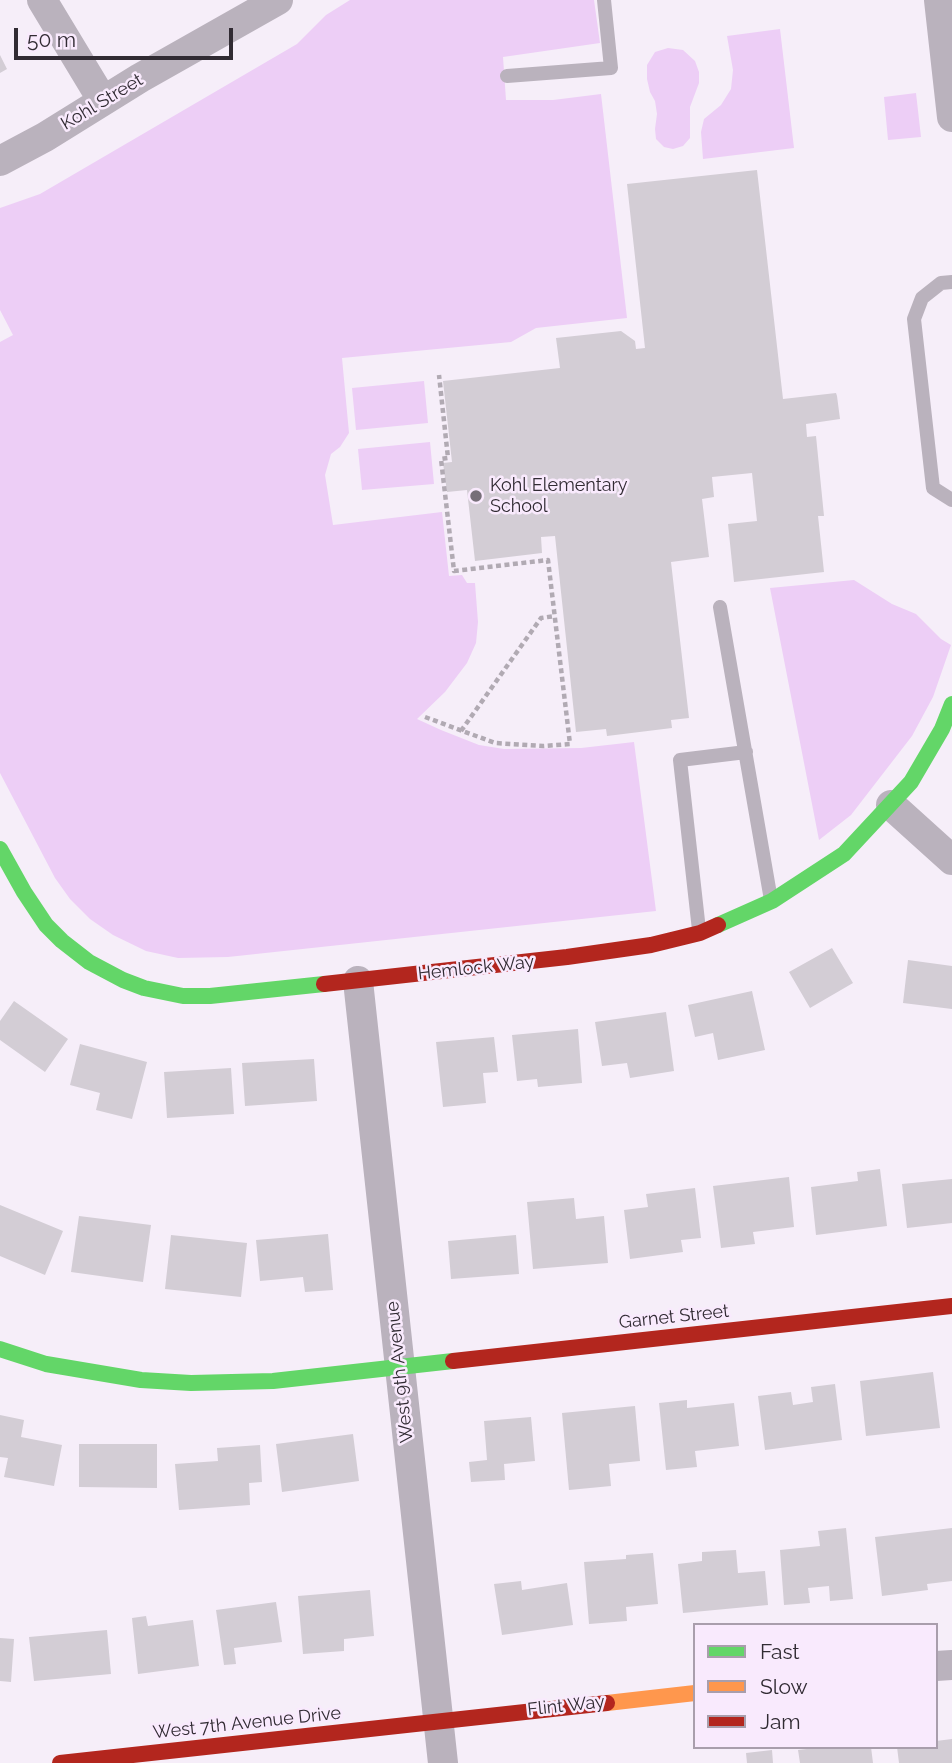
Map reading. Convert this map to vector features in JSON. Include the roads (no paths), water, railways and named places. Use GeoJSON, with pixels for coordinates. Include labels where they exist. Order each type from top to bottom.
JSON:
{"type":"FeatureCollection","features":[{"type":"Feature","properties":{"kind":"street"},"geometry":{"type":"LineString","coordinates":[[42,0],[103,101]]}},
{"type":"Feature","properties":{"kind":"street","name":"Kohl Street"},"geometry":{"type":"LineString","coordinates":[[0,161],[278,0]]}},
{"type":"Feature","properties":{"kind":"street"},"geometry":{"type":"LineString","coordinates":[[939,0],[952,117]]}},
{"type":"Feature","properties":{"kind":"street","name":"Hemlock Way"},"geometry":{"type":"LineString","coordinates":[[0,849],[23,892],[46,925],[62,941],[89,962],[134,984],[183,996],[211,996],[358,981],[650,945],[699,933],[772,901],[844,854],[911,782],[942,729],[952,704]]}},
{"type":"Feature","properties":{"kind":"street"},"geometry":{"type":"LineString","coordinates":[[891,805],[952,860]]}},
{"type":"Feature","properties":{"kind":"street","name":"West 9th Avenue"},"geometry":{"type":"LineString","coordinates":[[358,981],[443,1763]]}},
{"type":"Feature","properties":{"kind":"street","name":"Garnet Street"},"geometry":{"type":"LineString","coordinates":[[0,1349],[46,1364],[141,1380],[191,1383],[273,1381],[952,1306]]}},
{"type":"Feature","properties":{"kind":"street","name":"Flint Way"},"geometry":{"type":"LineString","coordinates":[[438,1720],[693,1693]]}},
{"type":"Feature","properties":{"kind":"street","name":"West 7th Avenue Drive"},"geometry":{"type":"LineString","coordinates":[[60,1763],[438,1720]]}},
{"type":"Feature","properties":{"kind":"lane"},"geometry":{"type":"LineString","coordinates":[[507,76],[611,68],[604,0]]}},
{"type":"Feature","properties":{"kind":"lane"},"geometry":{"type":"LineString","coordinates":[[952,282],[941,283],[922,298],[914,319],[933,488],[952,500]]}},
{"type":"Feature","properties":{"kind":"lane"},"geometry":{"type":"LineString","coordinates":[[720,607],[772,901]]}},
{"type":"Feature","properties":{"kind":"lane"},"geometry":{"type":"LineString","coordinates":[[699,933],[680,760],[746,752]]}},
{"type":"Feature","properties":{"kind":"place","name":"Kohl Elementary School"},"geometry":{"type":"Point","coordinates":[476,496]}}]}
